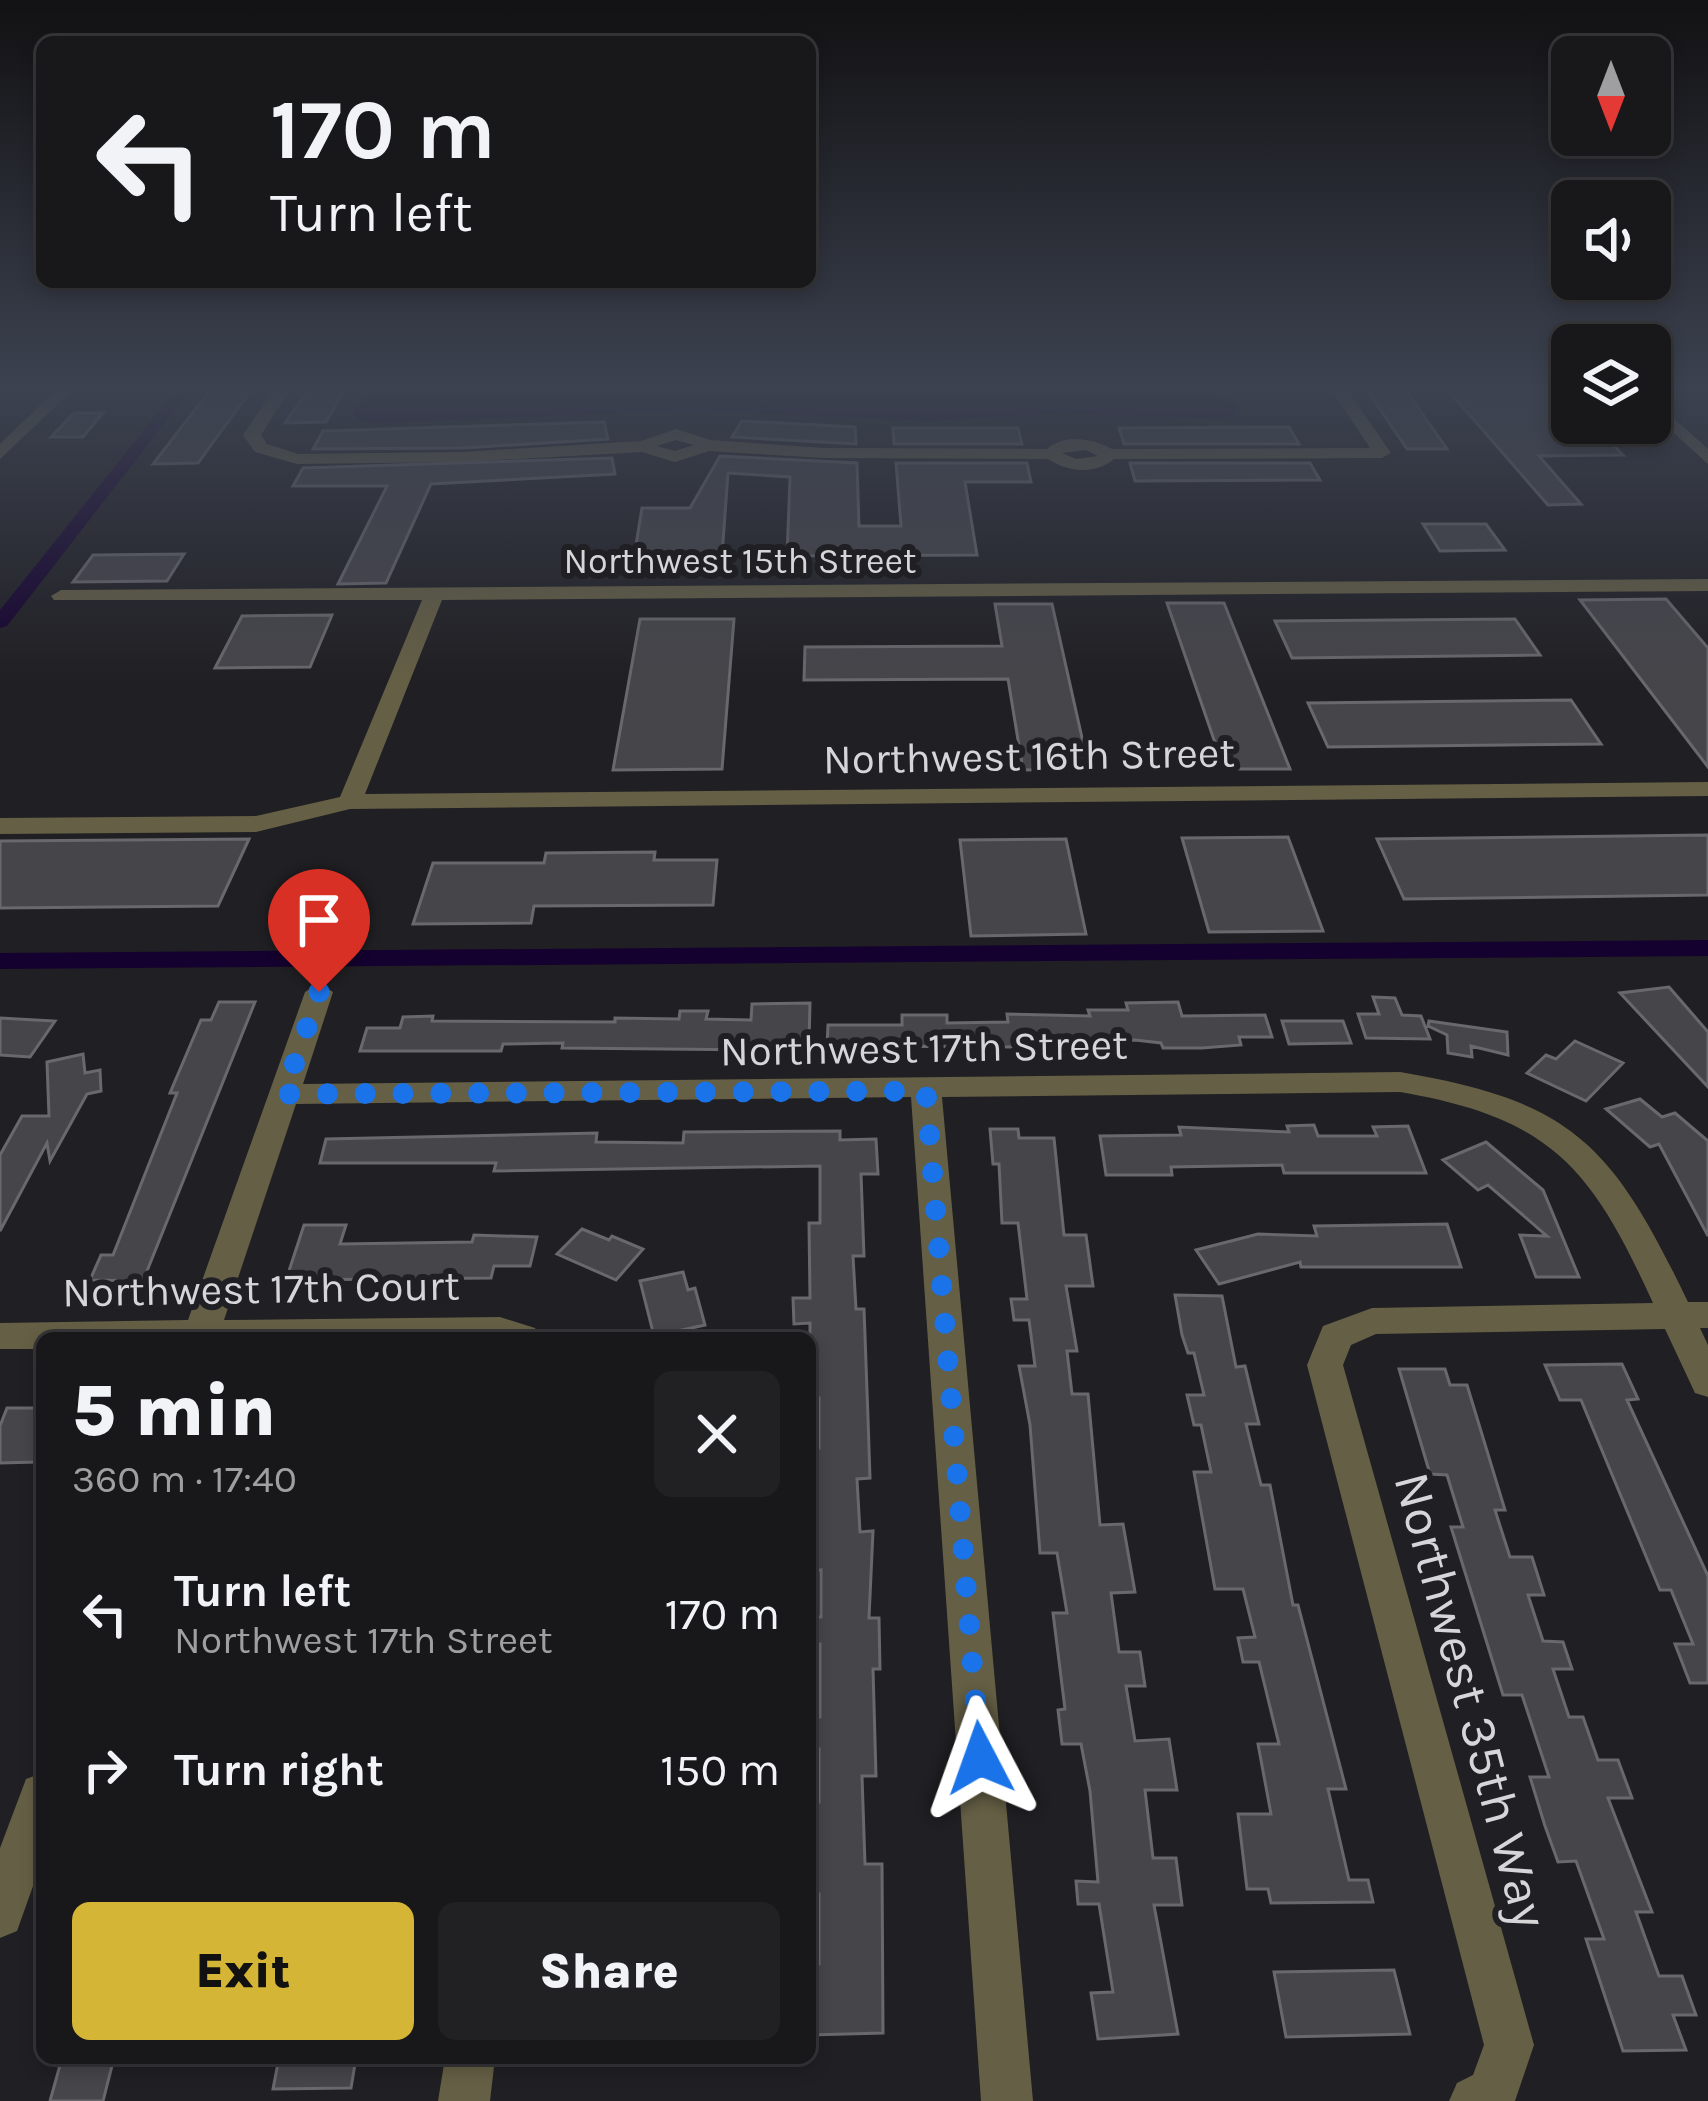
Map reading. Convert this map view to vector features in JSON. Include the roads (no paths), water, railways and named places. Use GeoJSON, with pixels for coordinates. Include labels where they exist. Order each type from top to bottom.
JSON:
{"type":"FeatureCollection","features":[{"type":"Feature","properties":{"kind":"street","name":"Northwest 15th Street"},"geometry":{"type":"LineString","coordinates":[[62,596],[1708,585]]}},
{"type":"Feature","properties":{"kind":"street"},"geometry":{"type":"LineString","coordinates":[[350,802],[434,596]]}},
{"type":"Feature","properties":{"kind":"street","name":"Northwest 16th Street"},"geometry":{"type":"LineString","coordinates":[[0,826],[256,824],[350,802],[1708,789]]}},
{"type":"Feature","properties":{"kind":"street"},"geometry":{"type":"LineString","coordinates":[[202,1332],[319,992]]}},
{"type":"Feature","properties":{"kind":"street","name":"Northwest 17th Street"},"geometry":{"type":"LineString","coordinates":[[284,1094],[926,1091],[1400,1082],[1508,1107],[1556,1132],[1607,1183],[1691,1316],[1708,1383]]}},
{"type":"Feature","properties":{"kind":"street"},"geometry":{"type":"LineString","coordinates":[[926,1091],[1007,2101]]}},
{"type":"Feature","properties":{"kind":"street","name":"Northwest 35th Way"},"geometry":{"type":"LineString","coordinates":[[1484,2097],[1509,2045],[1325,1365],[1336,1336],[1372,1321],[1691,1316]]}},
{"type":"Feature","properties":{"kind":"street","name":"Northwest 17th Court"},"geometry":{"type":"LineString","coordinates":[[350,1332],[506,1332]]}},
{"type":"Feature","properties":{"kind":"street","name":"Northwest 17th Court"},"geometry":{"type":"LineString","coordinates":[[0,1336],[36,1336]]}},
{"type":"Feature","properties":{"kind":"street"},"geometry":{"type":"LineString","coordinates":[[0,1914],[36,1811]]}},
{"type":"Feature","properties":{"kind":"street"},"geometry":{"type":"LineString","coordinates":[[464,2101],[469,2064]]}},
{"type":"Feature","properties":{"kind":"waterway"},"geometry":{"type":"LineString","coordinates":[[0,622],[107,487]]}},
{"type":"Feature","properties":{"kind":"waterway"},"geometry":{"type":"LineString","coordinates":[[0,961],[1708,948]]}}]}
